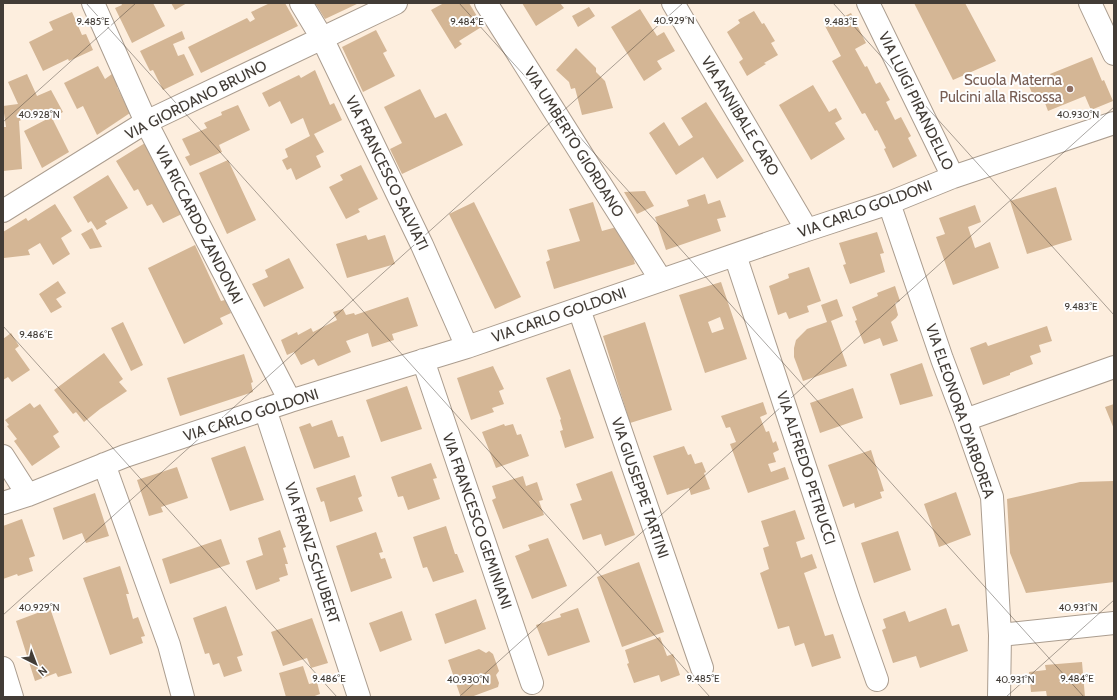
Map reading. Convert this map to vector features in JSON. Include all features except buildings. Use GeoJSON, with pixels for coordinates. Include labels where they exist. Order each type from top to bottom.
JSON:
{"type":"FeatureCollection","features":[{"type":"Feature","properties":{"kind":"street","name":"VIA RICCARDO ZANDONAI"},"geometry":{"type":"LineString","coordinates":[[93,3],[146,122],[290,401]]}},
{"type":"Feature","properties":{"kind":"street","name":"VIA FRANCESCO SALVIATI"},"geometry":{"type":"LineString","coordinates":[[301,3],[322,38],[422,245],[467,347]]}},
{"type":"Feature","properties":{"kind":"street","name":"VIA GIORDANO BRUNO"},"geometry":{"type":"LineString","coordinates":[[3,211],[146,122],[396,3]]}},
{"type":"Feature","properties":{"kind":"street","name":"VIA UMBERTO GIORDANO"},"geometry":{"type":"LineString","coordinates":[[486,3],[662,280]]}},
{"type":"Feature","properties":{"kind":"street","name":"VIA ANNIBALE CARO"},"geometry":{"type":"LineString","coordinates":[[672,3],[807,230]]}},
{"type":"Feature","properties":{"kind":"street","name":"VIA LUIGI PIRANDELLO"},"geometry":{"type":"LineString","coordinates":[[868,3],[953,177]]}},
{"type":"Feature","properties":{"kind":"street"},"geometry":{"type":"LineString","coordinates":[[1090,3],[1114,54]]}},
{"type":"Feature","properties":{"kind":"street","name":"VIA CARLO GOLDONI"},"geometry":{"type":"LineString","coordinates":[[3,502],[28,495],[104,464],[265,409],[467,347],[889,203],[953,177],[1114,123]]}},
{"type":"Feature","properties":{"kind":"street","name":"VIA ELEONORA D'ARBOREA"},"geometry":{"type":"LineString","coordinates":[[889,203],[942,359],[992,497],[1000,635],[999,697]]}},
{"type":"Feature","properties":{"kind":"street","name":"VIA ALFREDO PETRUCCI"},"geometry":{"type":"LineString","coordinates":[[735,255],[849,600],[878,680]]}},
{"type":"Feature","properties":{"kind":"street","name":"VIA GIUSEPPE TARTINI"},"geometry":{"type":"LineString","coordinates":[[579,309],[702,668]]}},
{"type":"Feature","properties":{"kind":"street","name":"VIA FRANCESCO GEMINIANI"},"geometry":{"type":"LineString","coordinates":[[423,360],[532,683]]}},
{"type":"Feature","properties":{"kind":"street"},"geometry":{"type":"LineString","coordinates":[[965,420],[1114,368]]}},
{"type":"Feature","properties":{"kind":"street","name":"VIA FRANZ SCHUBERT"},"geometry":{"type":"LineString","coordinates":[[265,409],[360,697]]}},
{"type":"Feature","properties":{"kind":"street"},"geometry":{"type":"LineString","coordinates":[[3,456],[28,495]]}},
{"type":"Feature","properties":{"kind":"street"},"geometry":{"type":"LineString","coordinates":[[104,464],[169,645],[183,697]]}},
{"type":"Feature","properties":{"kind":"street"},"geometry":{"type":"LineString","coordinates":[[1000,635],[1114,623]]}},
{"type":"Feature","properties":{"kind":"street"},"geometry":{"type":"LineString","coordinates":[[3,668],[12,697]]}},
{"type":"Feature","properties":{"kind":"place","name":"Scuola Materna Pulcini alla Riscossa"},"geometry":{"type":"Point","coordinates":[1070,89]}}]}
